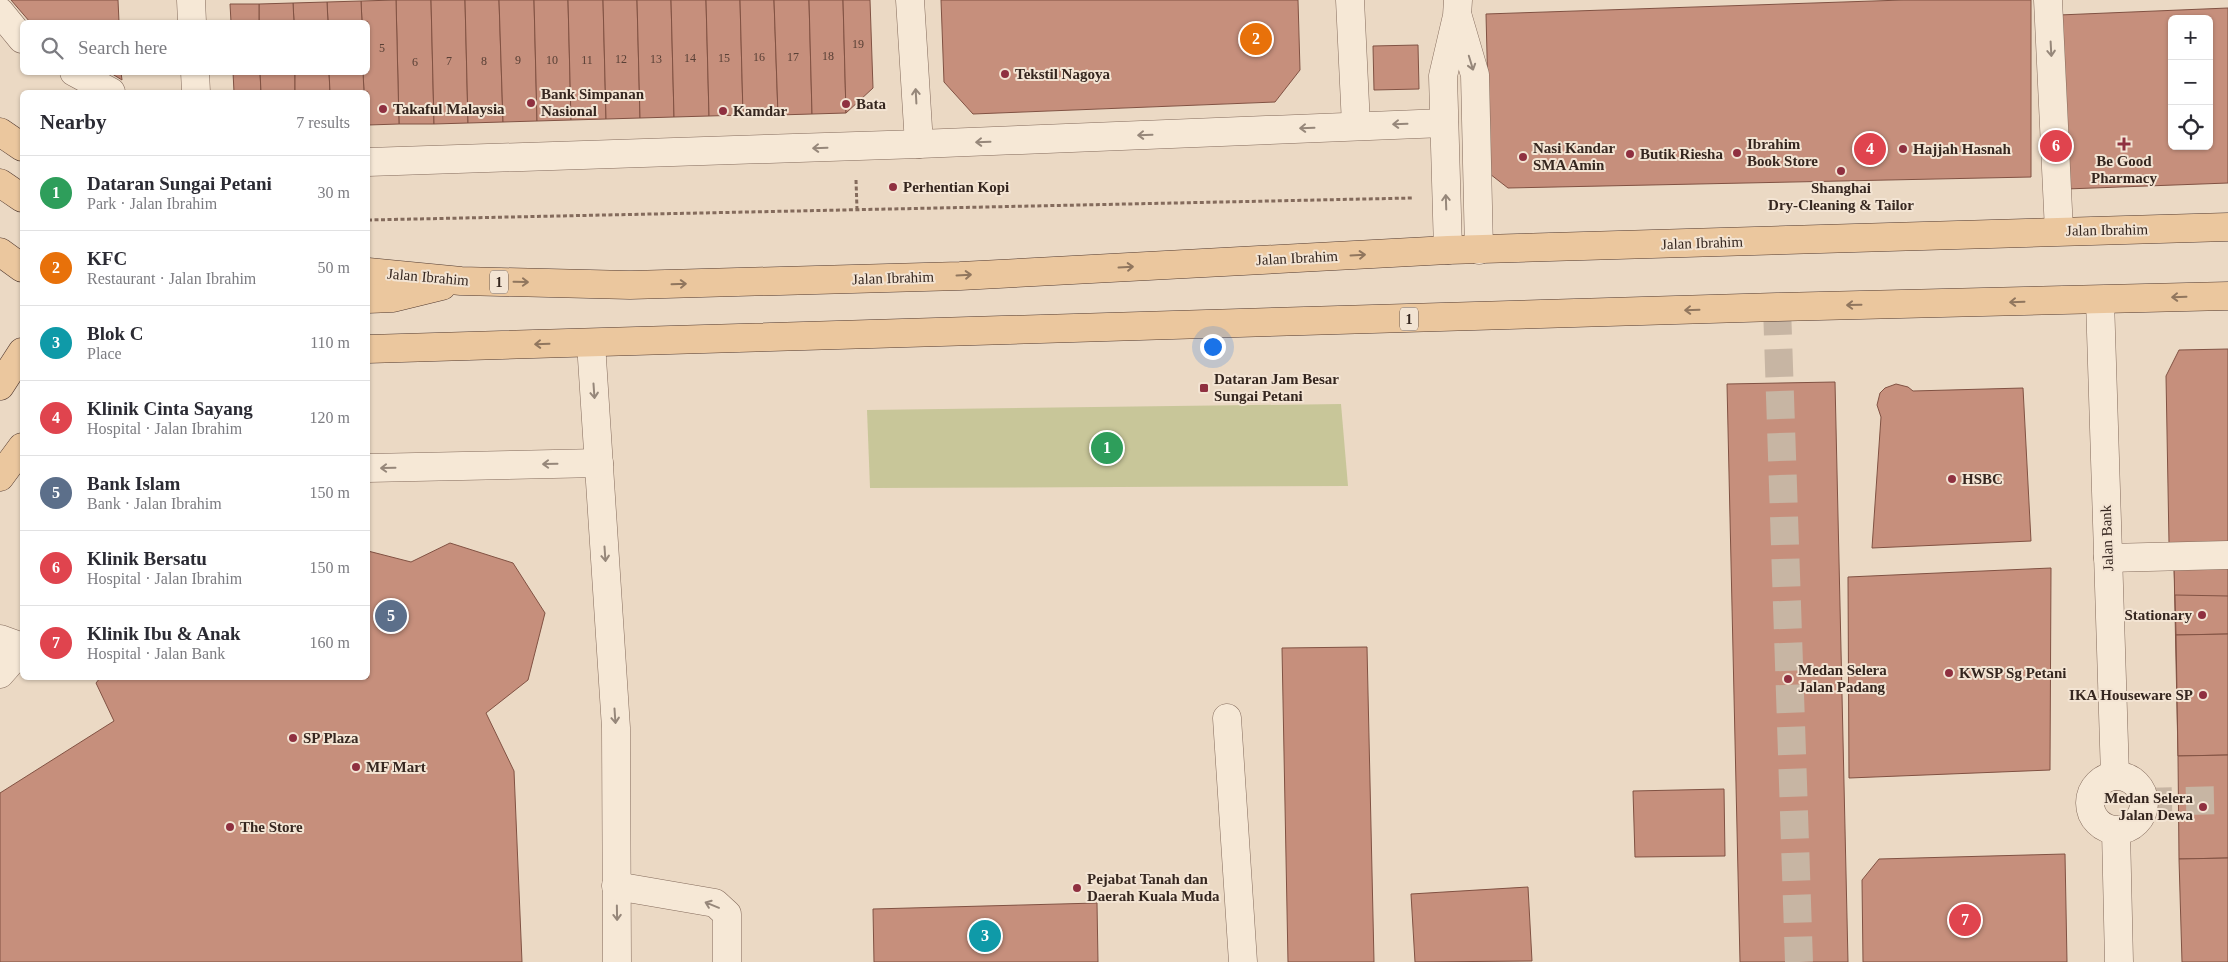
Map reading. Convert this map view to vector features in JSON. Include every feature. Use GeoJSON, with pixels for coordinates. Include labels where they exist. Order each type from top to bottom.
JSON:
{"type":"FeatureCollection","features":[{"type":"Feature","properties":{"kind":"main road"},"geometry":{"type":"LineString","coordinates":[[0,132],[20,146]]}},
{"type":"Feature","properties":{"kind":"main road"},"geometry":{"type":"LineString","coordinates":[[0,183],[20,197]]}},
{"type":"Feature","properties":{"kind":"main road","name":"Jalan Ibrahim"},"geometry":{"type":"LineString","coordinates":[[370,272],[461,281],[630,285],[902,278],[1448,250],[2228,227]]}},
{"type":"Feature","properties":{"kind":"main road"},"geometry":{"type":"LineString","coordinates":[[0,252],[20,267]]}},
{"type":"Feature","properties":{"kind":"main road"},"geometry":{"type":"LineString","coordinates":[[370,299],[393,298],[461,281]]}},
{"type":"Feature","properties":{"kind":"main road","name":"1"},"geometry":{"type":"LineString","coordinates":[[371,351],[1777,307],[2228,296]]}},
{"type":"Feature","properties":{"kind":"main road"},"geometry":{"type":"LineString","coordinates":[[0,386],[20,355]]}},
{"type":"Feature","properties":{"kind":"main road"},"geometry":{"type":"LineString","coordinates":[[0,477],[20,450]]}},
{"type":"Feature","properties":{"kind":"street"},"geometry":{"type":"LineString","coordinates":[[191,0],[192,20]]}},
{"type":"Feature","properties":{"kind":"street"},"geometry":{"type":"LineString","coordinates":[[910,0],[919,144]]}},
{"type":"Feature","properties":{"kind":"street"},"geometry":{"type":"LineString","coordinates":[[1350,0],[1356,125]]}},
{"type":"Feature","properties":{"kind":"street"},"geometry":{"type":"LineString","coordinates":[[2048,0],[2059,231]]}},
{"type":"Feature","properties":{"kind":"street"},"geometry":{"type":"LineString","coordinates":[[1448,250],[1443,76],[1458,8]]}},
{"type":"Feature","properties":{"kind":"street"},"geometry":{"type":"LineString","coordinates":[[1458,8],[1475,75],[1479,250]]}},
{"type":"Feature","properties":{"kind":"street"},"geometry":{"type":"LineString","coordinates":[[0,12],[20,36]]}},
{"type":"Feature","properties":{"kind":"street"},"geometry":{"type":"LineString","coordinates":[[80,75],[107,90]]}},
{"type":"Feature","properties":{"kind":"street"},"geometry":{"type":"LineString","coordinates":[[195,75],[196,90]]}},
{"type":"Feature","properties":{"kind":"street"},"geometry":{"type":"LineString","coordinates":[[370,162],[919,144],[1356,125],[1444,123]]}},
{"type":"Feature","properties":{"kind":"street","name":"Jalan Bank"},"geometry":{"type":"LineString","coordinates":[[2100,300],[2115,776]]}},
{"type":"Feature","properties":{"kind":"street"},"geometry":{"type":"LineString","coordinates":[[591,343],[616,728],[616,886],[611,958]]}},
{"type":"Feature","properties":{"kind":"street"},"geometry":{"type":"LineString","coordinates":[[370,468],[599,463]]}},
{"type":"Feature","properties":{"kind":"street"},"geometry":{"type":"LineString","coordinates":[[2108,558],[2228,555]]}},
{"type":"Feature","properties":{"kind":"street"},"geometry":{"type":"LineString","coordinates":[[0,639],[20,647]]}},
{"type":"Feature","properties":{"kind":"street"},"geometry":{"type":"LineString","coordinates":[[0,674],[20,650]]}},
{"type":"Feature","properties":{"kind":"street"},"geometry":{"type":"LineString","coordinates":[[1227,718],[1243,962]]}},
{"type":"Feature","properties":{"kind":"street"},"geometry":{"type":"LineString","coordinates":[[2115,776],[2131,780],[2138,786],[2144,802],[2143,811],[2139,819],[2129,828],[2116,831],[2099,825],[2091,811],[2090,804],[2093,790],[2099,783],[2115,776]]}},
{"type":"Feature","properties":{"kind":"street"},"geometry":{"type":"LineString","coordinates":[[2116,831],[2119,962]]}},
{"type":"Feature","properties":{"kind":"street"},"geometry":{"type":"LineString","coordinates":[[616,886],[715,903],[727,914],[727,962]]}},
{"type":"Feature","properties":{"kind":"path"},"geometry":{"type":"LineString","coordinates":[[370,220],[1446,197]]}},
{"type":"Feature","properties":{"kind":"shaded area"},"geometry":{"type":"Polygon","coordinates":[[[1341,404],[1348,486],[870,488],[867,410],[1341,404]]]}},
{"type":"Feature","properties":{"kind":"building"},"geometry":{"type":"Polygon","coordinates":[[[11,0],[118,0],[119,20],[28,20],[11,0]]]}},
{"type":"Feature","properties":{"kind":"building"},"geometry":{"type":"Polygon","coordinates":[[[396,0],[431,0],[434,124],[399,124],[396,0]]]}},
{"type":"Feature","properties":{"kind":"building"},"geometry":{"type":"Polygon","coordinates":[[[396,0],[399,124],[370,125],[370,90],[364,90],[363,75],[370,75],[370,20],[362,20],[361,1],[396,0]]]}},
{"type":"Feature","properties":{"kind":"building"},"geometry":{"type":"Polygon","coordinates":[[[431,0],[465,0],[468,123],[434,124],[431,0]]]}},
{"type":"Feature","properties":{"kind":"building"},"geometry":{"type":"Polygon","coordinates":[[[465,0],[499,0],[503,122],[468,123],[465,0]]]}},
{"type":"Feature","properties":{"kind":"building"},"geometry":{"type":"Polygon","coordinates":[[[499,0],[534,0],[537,121],[503,122],[499,0]]]}},
{"type":"Feature","properties":{"kind":"building"},"geometry":{"type":"Polygon","coordinates":[[[534,0],[568,0],[571,120],[537,121],[534,0]]]}},
{"type":"Feature","properties":{"kind":"building"},"geometry":{"type":"Polygon","coordinates":[[[568,0],[603,0],[606,119],[571,120],[568,0]]]}},
{"type":"Feature","properties":{"kind":"building"},"geometry":{"type":"Polygon","coordinates":[[[603,0],[637,0],[640,118],[606,119],[603,0]]]}},
{"type":"Feature","properties":{"kind":"building"},"geometry":{"type":"Polygon","coordinates":[[[637,0],[671,0],[674,117],[640,118],[637,0]]]}},
{"type":"Feature","properties":{"kind":"building"},"geometry":{"type":"Polygon","coordinates":[[[671,0],[706,0],[709,116],[674,117],[671,0]]]}},
{"type":"Feature","properties":{"kind":"building"},"geometry":{"type":"Polygon","coordinates":[[[706,0],[740,0],[743,115],[709,116],[706,0]]]}},
{"type":"Feature","properties":{"kind":"building"},"geometry":{"type":"Polygon","coordinates":[[[740,0],[774,0],[778,115],[743,115],[740,0]]]}},
{"type":"Feature","properties":{"kind":"building"},"geometry":{"type":"Polygon","coordinates":[[[774,0],[809,0],[812,114],[778,115],[774,0]]]}},
{"type":"Feature","properties":{"kind":"building"},"geometry":{"type":"Polygon","coordinates":[[[809,0],[843,0],[846,113],[812,114],[809,0]]]}},
{"type":"Feature","properties":{"kind":"building"},"geometry":{"type":"Polygon","coordinates":[[[843,0],[870,0],[873,88],[846,113],[843,0]]]}},
{"type":"Feature","properties":{"kind":"building"},"geometry":{"type":"Polygon","coordinates":[[[941,0],[1298,0],[1300,70],[1275,102],[973,114],[944,82],[941,0]]]}},
{"type":"Feature","properties":{"kind":"building"},"geometry":{"type":"Polygon","coordinates":[[[1903,0],[2031,0],[2031,177],[1508,188],[1490,174],[1486,14],[1903,0]]]}},
{"type":"Feature","properties":{"kind":"building"},"geometry":{"type":"Polygon","coordinates":[[[361,1],[362,20],[328,20],[327,2],[361,1]]]}},
{"type":"Feature","properties":{"kind":"building"},"geometry":{"type":"Polygon","coordinates":[[[327,2],[328,20],[294,20],[293,3],[327,2]]]}},
{"type":"Feature","properties":{"kind":"building"},"geometry":{"type":"Polygon","coordinates":[[[293,3],[294,20],[259,20],[259,4],[293,3]]]}},
{"type":"Feature","properties":{"kind":"building"},"geometry":{"type":"Polygon","coordinates":[[[230,4],[259,4],[259,20],[231,20],[230,4]]]}},
{"type":"Feature","properties":{"kind":"building"},"geometry":{"type":"Polygon","coordinates":[[[2228,8],[2228,183],[2066,189],[2059,15],[2228,8]]]}},
{"type":"Feature","properties":{"kind":"building"},"geometry":{"type":"Polygon","coordinates":[[[1418,45],[1419,89],[1374,90],[1373,46],[1418,45]]]}},
{"type":"Feature","properties":{"kind":"building"},"geometry":{"type":"Polygon","coordinates":[[[114,75],[121,75],[122,80],[114,75]]]}},
{"type":"Feature","properties":{"kind":"building"},"geometry":{"type":"Polygon","coordinates":[[[233,75],[260,75],[261,90],[234,90],[233,75]]]}},
{"type":"Feature","properties":{"kind":"building"},"geometry":{"type":"Polygon","coordinates":[[[260,75],[295,75],[295,90],[261,90],[260,75]]]}},
{"type":"Feature","properties":{"kind":"building"},"geometry":{"type":"Polygon","coordinates":[[[295,75],[329,75],[330,90],[295,90],[295,75]]]}},
{"type":"Feature","properties":{"kind":"building"},"geometry":{"type":"Polygon","coordinates":[[[329,75],[363,75],[364,90],[330,90],[329,75]]]}},
{"type":"Feature","properties":{"kind":"building"},"geometry":{"type":"Polygon","coordinates":[[[2228,349],[2228,542],[2169,543],[2166,376],[2179,350],[2228,349]]]}},
{"type":"Feature","properties":{"kind":"building","name":"Medan Selera Jalan Padang"},"geometry":{"type":"Polygon","coordinates":[[[1835,382],[1848,962],[1740,962],[1727,384],[1835,382]]]}},
{"type":"Feature","properties":{"kind":"building","name":"HSBC"},"geometry":{"type":"Polygon","coordinates":[[[1896,384],[1908,387],[1913,391],[2023,388],[2031,541],[1872,548],[1881,417],[1877,405],[1880,393],[1885,388],[1896,384]]]}},
{"type":"Feature","properties":{"kind":"building","name":"SP Plaza"},"geometry":{"type":"Polygon","coordinates":[[[450,543],[513,563],[545,613],[528,680],[486,713],[514,771],[522,962],[0,962],[0,793],[114,721],[96,683],[98,680],[370,680],[370,552],[411,562],[450,543]]]}},
{"type":"Feature","properties":{"kind":"building"},"geometry":{"type":"Polygon","coordinates":[[[2174,565],[2228,566],[2228,596],[2175,595],[2174,565]]]}},
{"type":"Feature","properties":{"kind":"building","name":"IKA Houseware SP"},"geometry":{"type":"Polygon","coordinates":[[[2174,565],[2228,566],[2228,755],[2178,756],[2174,565]]]}},
{"type":"Feature","properties":{"kind":"building","name":"KWSP Sg Petani"},"geometry":{"type":"Polygon","coordinates":[[[2051,568],[2050,770],[1849,778],[1848,577],[2051,568]]]}},
{"type":"Feature","properties":{"kind":"building","name":"Stationary"},"geometry":{"type":"Polygon","coordinates":[[[2175,595],[2228,596],[2228,634],[2176,635],[2175,595]]]}},
{"type":"Feature","properties":{"kind":"building","name":"IKA Houseware SP"},"geometry":{"type":"Polygon","coordinates":[[[2228,634],[2228,755],[2178,756],[2176,635],[2228,634]]]}},
{"type":"Feature","properties":{"kind":"building"},"geometry":{"type":"Polygon","coordinates":[[[1367,647],[1374,962],[1288,962],[1282,648],[1367,647]]]}},
{"type":"Feature","properties":{"kind":"building","name":"Medan Selera Jalan Dewa"},"geometry":{"type":"Polygon","coordinates":[[[2228,755],[2228,858],[2179,859],[2178,756],[2228,755]]]}},
{"type":"Feature","properties":{"kind":"building"},"geometry":{"type":"Polygon","coordinates":[[[1724,789],[1725,856],[1635,857],[1633,791],[1724,789]]]}},
{"type":"Feature","properties":{"kind":"building"},"geometry":{"type":"Polygon","coordinates":[[[2065,854],[2067,962],[1863,962],[1862,880],[1879,859],[2065,854]]]}},
{"type":"Feature","properties":{"kind":"building"},"geometry":{"type":"Polygon","coordinates":[[[2228,858],[2228,962],[2182,962],[2179,859],[2228,858]]]}},
{"type":"Feature","properties":{"kind":"building"},"geometry":{"type":"Polygon","coordinates":[[[1528,887],[1532,961],[1415,962],[1411,894],[1528,887]]]}},
{"type":"Feature","properties":{"kind":"building"},"geometry":{"type":"Polygon","coordinates":[[[1097,903],[1098,962],[874,962],[873,909],[1097,903]]]}},
{"type":"Feature","properties":{"kind":"tunnel"},"geometry":{"type":"LineString","coordinates":[[1777,307],[1799,962]]}},
{"type":"Feature","properties":{"kind":"tunnel"},"geometry":{"type":"LineString","coordinates":[[2144,802],[2228,800]]}},
{"type":"Feature","properties":{"kind":"place","name":"KFC"},"geometry":{"type":"Point","coordinates":[1256,39]}},
{"type":"Feature","properties":{"kind":"place","name":"Tekstil Nagoya"},"geometry":{"type":"Point","coordinates":[1005,74]}},
{"type":"Feature","properties":{"kind":"place","name":"Bank Simpanan Nasional"},"geometry":{"type":"Point","coordinates":[531,103]}},
{"type":"Feature","properties":{"kind":"place","name":"Bata"},"geometry":{"type":"Point","coordinates":[846,104]}},
{"type":"Feature","properties":{"kind":"place","name":"Takaful Malaysia"},"geometry":{"type":"Point","coordinates":[383,109]}},
{"type":"Feature","properties":{"kind":"place","name":"Kamdar"},"geometry":{"type":"Point","coordinates":[723,111]}},
{"type":"Feature","properties":{"kind":"place","name":"Be Good Pharmacy"},"geometry":{"type":"Point","coordinates":[2124,144]}},
{"type":"Feature","properties":{"kind":"place","name":"Klinik Bersatu"},"geometry":{"type":"Point","coordinates":[2056,146]}},
{"type":"Feature","properties":{"kind":"place","name":"Klinik Cinta Sayang"},"geometry":{"type":"Point","coordinates":[1870,149]}},
{"type":"Feature","properties":{"kind":"place","name":"Hajjah Hasnah"},"geometry":{"type":"Point","coordinates":[1903,149]}},
{"type":"Feature","properties":{"kind":"place","name":"Ibrahim Book Store"},"geometry":{"type":"Point","coordinates":[1737,153]}},
{"type":"Feature","properties":{"kind":"place","name":"Butik Riesha"},"geometry":{"type":"Point","coordinates":[1630,154]}},
{"type":"Feature","properties":{"kind":"place","name":"Nasi Kandar SMA Amin"},"geometry":{"type":"Point","coordinates":[1523,157]}},
{"type":"Feature","properties":{"kind":"place","name":"Shanghai Dry-Cleaning & Tailor"},"geometry":{"type":"Point","coordinates":[1841,171]}},
{"type":"Feature","properties":{"kind":"place","name":"Perhentian Kopi"},"geometry":{"type":"Point","coordinates":[893,187]}},
{"type":"Feature","properties":{"kind":"place","name":"Dataran Jam Besar Sungai Petani"},"geometry":{"type":"Point","coordinates":[1204,388]}},
{"type":"Feature","properties":{"kind":"place","name":"Dataran Sungai Petani"},"geometry":{"type":"Point","coordinates":[1107,448]}},
{"type":"Feature","properties":{"kind":"place","name":"HSBC"},"geometry":{"type":"Point","coordinates":[1952,479]}},
{"type":"Feature","properties":{"kind":"place","name":"Stationary"},"geometry":{"type":"Point","coordinates":[2202,615]}},
{"type":"Feature","properties":{"kind":"place","name":"Bank Islam"},"geometry":{"type":"Point","coordinates":[391,616]}},
{"type":"Feature","properties":{"kind":"place","name":"KWSP Sg Petani"},"geometry":{"type":"Point","coordinates":[1949,673]}},
{"type":"Feature","properties":{"kind":"place","name":"Medan Selera Jalan Padang"},"geometry":{"type":"Point","coordinates":[1788,679]}},
{"type":"Feature","properties":{"kind":"place","name":"IKA Houseware SP"},"geometry":{"type":"Point","coordinates":[2203,695]}},
{"type":"Feature","properties":{"kind":"place","name":"SP Plaza"},"geometry":{"type":"Point","coordinates":[293,738]}},
{"type":"Feature","properties":{"kind":"place","name":"MF Mart"},"geometry":{"type":"Point","coordinates":[356,767]}},
{"type":"Feature","properties":{"kind":"place","name":"Medan Selera Jalan Dewa"},"geometry":{"type":"Point","coordinates":[2203,807]}},
{"type":"Feature","properties":{"kind":"place","name":"The Store"},"geometry":{"type":"Point","coordinates":[230,827]}},
{"type":"Feature","properties":{"kind":"place","name":"Pejabat Tanah dan Daerah Kuala Muda"},"geometry":{"type":"Point","coordinates":[1077,888]}},
{"type":"Feature","properties":{"kind":"place","name":"Klinik Ibu & Anak"},"geometry":{"type":"Point","coordinates":[1965,920]}},
{"type":"Feature","properties":{"kind":"place","name":"Blok C"},"geometry":{"type":"Point","coordinates":[985,936]}}]}
